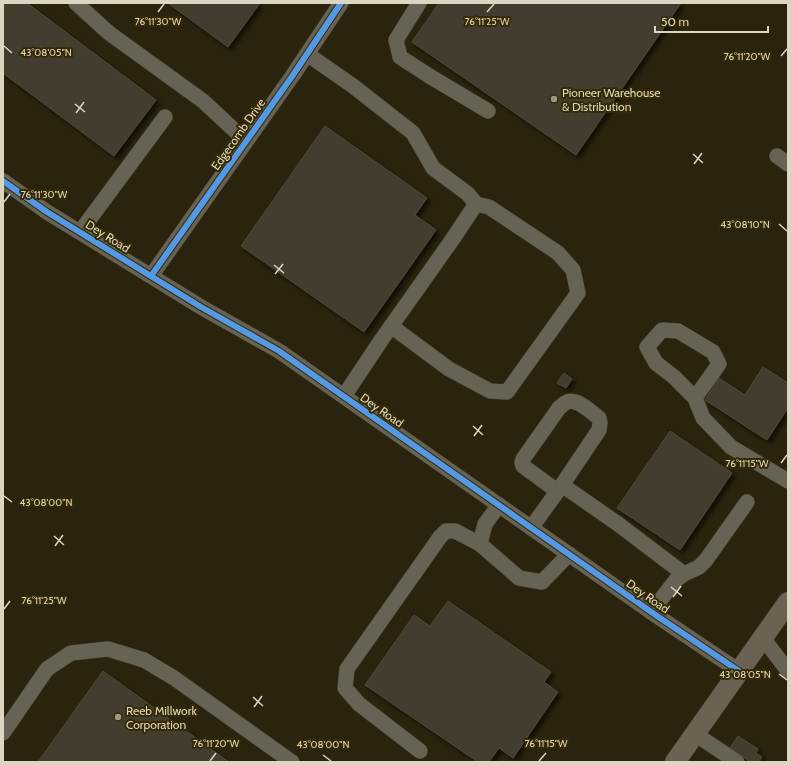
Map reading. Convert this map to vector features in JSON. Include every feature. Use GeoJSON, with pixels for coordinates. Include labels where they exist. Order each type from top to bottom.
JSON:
{"type":"FeatureCollection","features":[{"type":"Feature","properties":{"kind":"main road"},"geometry":{"type":"LineString","coordinates":[[675,762],[788,602]]}},
{"type":"Feature","properties":{"kind":"street"},"geometry":{"type":"LineString","coordinates":[[76,3],[109,33],[203,101],[246,141]]}},
{"type":"Feature","properties":{"kind":"street"},"geometry":{"type":"LineString","coordinates":[[419,3],[396,40],[400,57],[488,112]]}},
{"type":"Feature","properties":{"kind":"street","name":"Edgecomb Drive"},"geometry":{"type":"LineString","coordinates":[[151,276],[307,54],[337,4]]}},
{"type":"Feature","properties":{"kind":"street"},"geometry":{"type":"LineString","coordinates":[[307,54],[353,86],[412,133],[433,168],[468,194],[476,204],[490,207],[558,253],[573,270],[578,293],[507,392],[490,391],[449,369],[391,326]]}},
{"type":"Feature","properties":{"kind":"street"},"geometry":{"type":"LineString","coordinates":[[80,232],[164,117]]}},
{"type":"Feature","properties":{"kind":"street","name":"Dey Road"},"geometry":{"type":"LineString","coordinates":[[3,181],[48,212],[201,307],[279,351],[651,612],[739,671]]}},
{"type":"Feature","properties":{"kind":"street"},"geometry":{"type":"LineString","coordinates":[[344,396],[476,204]]}},
{"type":"Feature","properties":{"kind":"street"},"geometry":{"type":"LineString","coordinates":[[695,398],[719,364],[712,352],[678,331],[662,330],[647,347],[656,364],[674,377],[695,398],[703,418],[731,447],[788,480]]}},
{"type":"Feature","properties":{"kind":"street"},"geometry":{"type":"LineString","coordinates":[[531,528],[560,488],[599,430],[599,418],[583,405],[572,401],[566,402],[559,408],[522,459],[523,466],[560,488],[618,524],[684,574]]}},
{"type":"Feature","properties":{"kind":"street"},"geometry":{"type":"LineString","coordinates":[[651,612],[676,580],[684,574],[699,567],[706,560],[747,502]]}},
{"type":"Feature","properties":{"kind":"street"},"geometry":{"type":"LineString","coordinates":[[480,544],[485,524],[499,505]]}},
{"type":"Feature","properties":{"kind":"street"},"geometry":{"type":"LineString","coordinates":[[420,751],[359,704],[345,688],[347,669],[440,538],[446,531],[455,531],[480,544],[518,578],[542,582],[569,554]]}},
{"type":"Feature","properties":{"kind":"street"},"geometry":{"type":"LineString","coordinates":[[763,638],[788,671]]}},
{"type":"Feature","properties":{"kind":"street"},"geometry":{"type":"LineString","coordinates":[[3,733],[47,669],[72,653],[108,649],[144,660],[174,678],[292,762]]}},
{"type":"Feature","properties":{"kind":"street"},"geometry":{"type":"LineString","coordinates":[[695,734],[737,762]]}},
{"type":"Feature","properties":{"kind":"building"},"geometry":{"type":"Polygon","coordinates":[[[3,3],[27,3],[156,100],[114,156],[3,73],[3,3]]]}},
{"type":"Feature","properties":{"kind":"building"},"geometry":{"type":"Polygon","coordinates":[[[168,3],[260,3],[228,47],[168,3]]]}},
{"type":"Feature","properties":{"kind":"building","name":"Pioneer Warehouse & Distribution"},"geometry":{"type":"Polygon","coordinates":[[[439,3],[681,3],[576,155],[412,42],[439,3]]]}},
{"type":"Feature","properties":{"kind":"building"},"geometry":{"type":"Polygon","coordinates":[[[325,126],[427,198],[415,215],[436,230],[364,332],[241,246],[325,126]]]}},
{"type":"Feature","properties":{"kind":"building"},"geometry":{"type":"Polygon","coordinates":[[[763,367],[788,383],[788,408],[767,440],[705,400],[719,378],[745,395],[763,367]]]}},
{"type":"Feature","properties":{"kind":"building"},"geometry":{"type":"Polygon","coordinates":[[[564,373],[572,379],[566,388],[557,383],[564,373]]]}},
{"type":"Feature","properties":{"kind":"building"},"geometry":{"type":"Polygon","coordinates":[[[670,431],[732,473],[680,550],[617,508],[670,431]]]}},
{"type":"Feature","properties":{"kind":"building"},"geometry":{"type":"Polygon","coordinates":[[[448,601],[551,672],[544,682],[558,692],[513,758],[499,748],[489,762],[478,762],[365,685],[414,615],[430,626],[448,601]]]}},
{"type":"Feature","properties":{"kind":"building","name":"Reeb Millwork Corporation"},"geometry":{"type":"Polygon","coordinates":[[[103,671],[229,762],[38,762],[103,671]]]}},
{"type":"Feature","properties":{"kind":"building"},"geometry":{"type":"Polygon","coordinates":[[[738,736],[758,749],[756,753],[762,757],[759,762],[746,762],[748,760],[730,748],[738,736]]]}},
{"type":"Feature","properties":{"kind":"cycle path"},"geometry":{"type":"LineString","coordinates":[[151,276],[293,75],[341,3]]}},
{"type":"Feature","properties":{"kind":"cycle path"},"geometry":{"type":"LineString","coordinates":[[3,181],[47,212],[201,307],[279,351],[657,616],[739,671]]}},
{"type":"Feature","properties":{"kind":"place","name":"Pioneer Warehouse & Distribution"},"geometry":{"type":"Point","coordinates":[554,99]}},
{"type":"Feature","properties":{"kind":"place","name":"Reeb Millwork Corporation"},"geometry":{"type":"Point","coordinates":[118,717]}}]}
